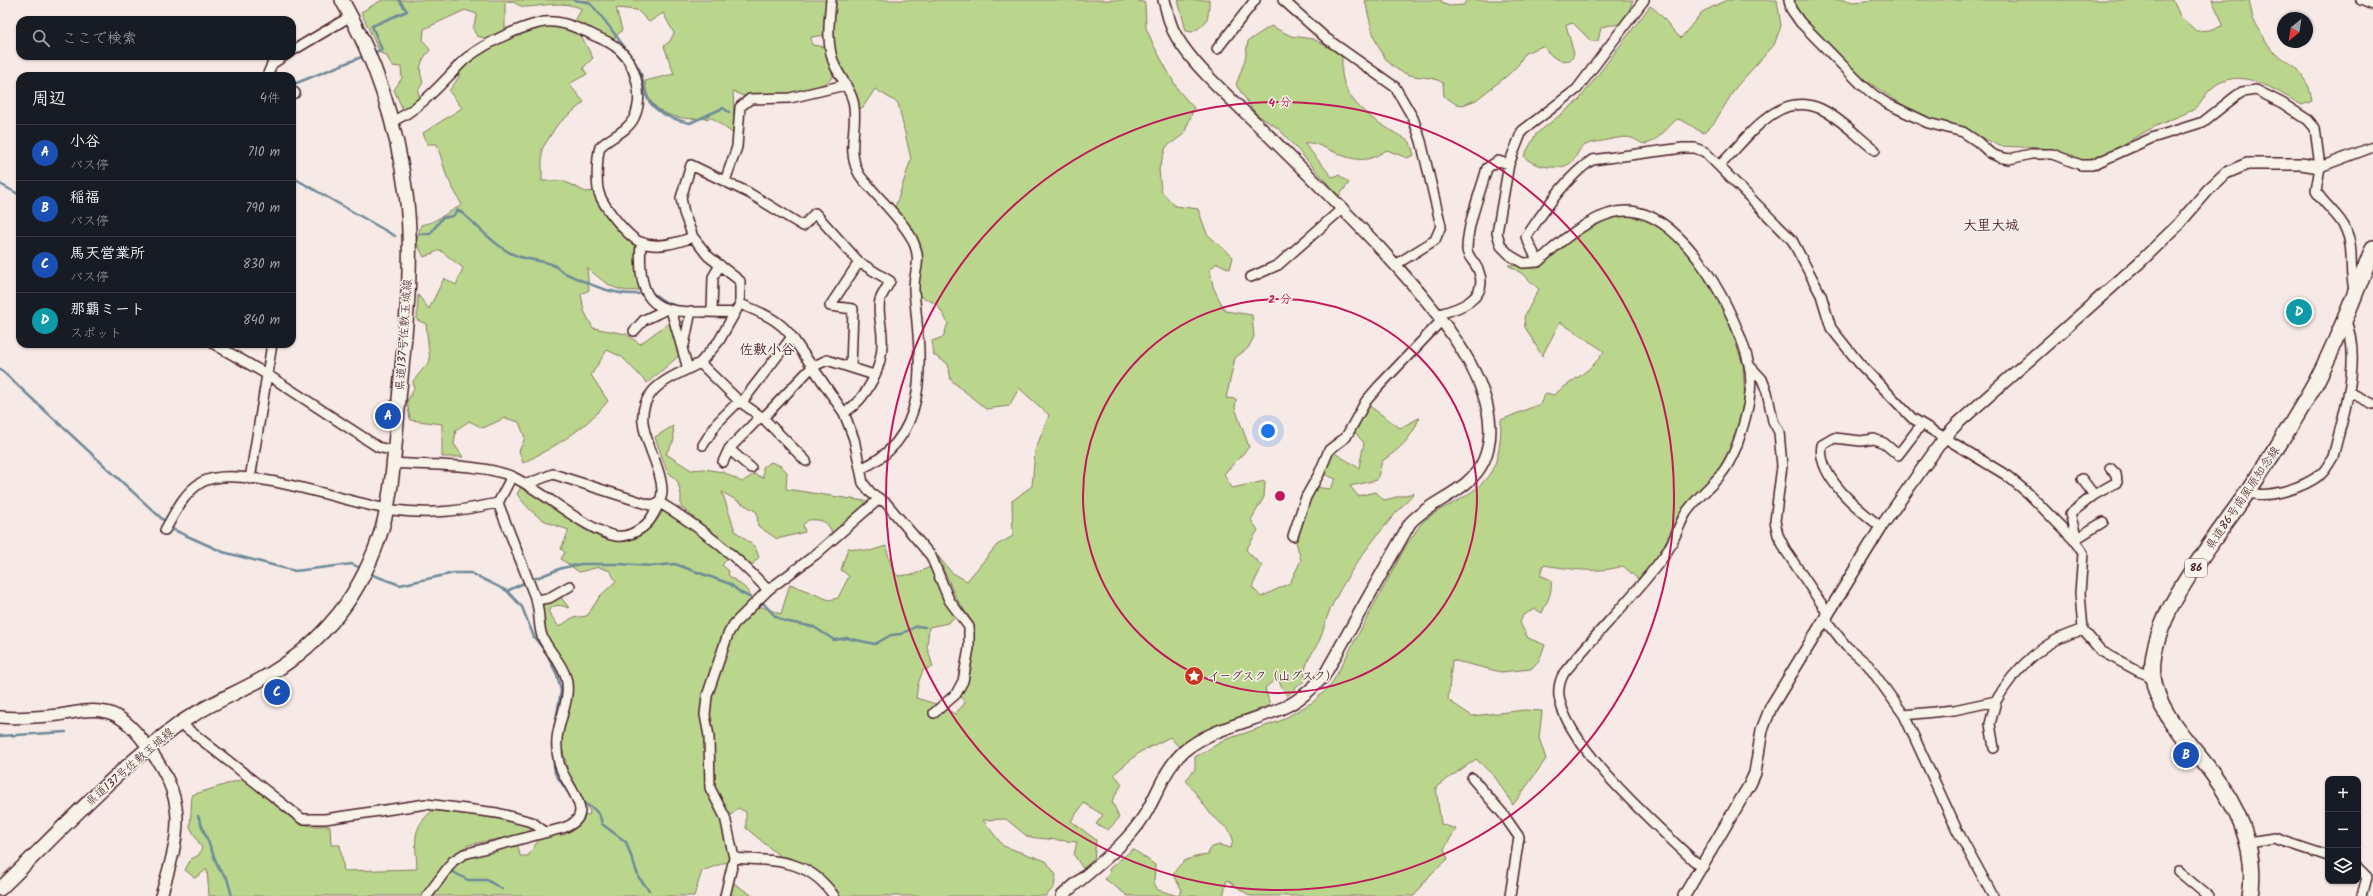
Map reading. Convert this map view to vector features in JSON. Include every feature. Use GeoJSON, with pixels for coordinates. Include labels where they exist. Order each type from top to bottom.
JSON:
{"type":"FeatureCollection","features":[{"type":"Feature","properties":{"kind":"main road","name":"県道137号佐敷玉城線"},"geometry":{"type":"LineString","coordinates":[[0,889],[148,748],[180,723],[269,675],[298,655],[332,622],[365,570],[379,538],[387,509],[394,457],[409,256],[406,193],[393,121],[369,54],[342,0]]}},
{"type":"Feature","properties":{"kind":"main road","name":"県道86号南風原知念線"},"geometry":{"type":"LineString","coordinates":[[2250,896],[2252,867],[2249,842],[2240,819],[2220,786],[2178,731],[2164,707],[2153,677],[2158,634],[2172,602],[2248,492],[2315,383],[2345,318],[2373,248]]}},
{"type":"Feature","properties":{"kind":"street"},"geometry":{"type":"LineString","coordinates":[[831,0],[829,39],[834,64],[853,101],[853,155],[858,173],[912,238],[918,254],[914,288],[919,332],[919,368],[911,419],[903,437],[870,465],[860,469]]}},
{"type":"Feature","properties":{"kind":"street"},"geometry":{"type":"LineString","coordinates":[[1062,896],[1132,832],[1144,816],[1167,772],[1184,751],[1211,735],[1289,705],[1320,680],[1335,660],[1410,523],[1419,513],[1460,489],[1472,478],[1483,461],[1490,439],[1487,406],[1482,391],[1464,354],[1440,317],[1395,265],[1342,208],[1234,102],[1190,55],[1174,32],[1164,0]]}},
{"type":"Feature","properties":{"kind":"street"},"geometry":{"type":"LineString","coordinates":[[1217,49],[1255,0]]}},
{"type":"Feature","properties":{"kind":"street"},"geometry":{"type":"LineString","coordinates":[[1283,0],[1326,39],[1394,87],[1413,118],[1421,141],[1441,226],[1435,240],[1395,265]]}},
{"type":"Feature","properties":{"kind":"street"},"geometry":{"type":"LineString","coordinates":[[1644,0],[1577,89],[1522,130],[1509,164],[1497,233],[1501,246],[1511,256],[1523,263],[1538,262],[1552,248],[1588,223],[1611,213],[1628,210],[1646,214],[1664,225],[1674,234],[1699,259],[1713,279],[1729,310],[1749,366],[1748,404],[1736,450],[1728,464],[1686,513],[1666,554],[1564,673],[1559,690],[1568,720],[1616,786],[1702,867]]}},
{"type":"Feature","properties":{"kind":"street"},"geometry":{"type":"LineString","coordinates":[[1788,0],[1791,9],[1800,22],[1874,95],[1888,104],[1928,122],[1963,132],[1978,142],[1990,153],[1999,157],[2009,159],[2031,154],[2052,154],[2081,165],[2092,165],[2152,138],[2203,122],[2242,92],[2256,90],[2282,103],[2308,120],[2315,128],[2320,167],[2316,191],[2346,228],[2350,242],[2351,278],[2355,293]]}},
{"type":"Feature","properties":{"kind":"street"},"geometry":{"type":"LineString","coordinates":[[2361,0],[2373,5]]}},
{"type":"Feature","properties":{"kind":"street"},"geometry":{"type":"LineString","coordinates":[[296,49],[351,16]]}},
{"type":"Feature","properties":{"kind":"street"},"geometry":{"type":"LineString","coordinates":[[393,121],[409,113],[422,103],[468,57],[496,41],[540,23],[552,22],[569,24],[613,44],[623,53],[636,79],[639,100],[630,124],[600,147],[598,159],[599,193],[617,220],[632,237],[641,242],[671,245],[694,238]]}},
{"type":"Feature","properties":{"kind":"street"},"geometry":{"type":"LineString","coordinates":[[269,72],[272,64],[278,60]]}},
{"type":"Feature","properties":{"kind":"street"},"geometry":{"type":"LineString","coordinates":[[725,181],[737,147],[740,107],[750,99],[790,98],[845,85]]}},
{"type":"Feature","properties":{"kind":"street"},"geometry":{"type":"LineString","coordinates":[[1719,166],[1771,114],[1790,106],[1802,105],[1822,109],[1875,150]]}},
{"type":"Feature","properties":{"kind":"street"},"geometry":{"type":"LineString","coordinates":[[1538,262],[1526,237],[1580,168],[1592,160],[1643,152],[1695,148],[1705,152],[1792,240],[1821,295],[1831,328],[1844,348],[1901,407],[1921,424],[2006,475],[2028,493],[2076,539]]}},
{"type":"Feature","properties":{"kind":"street"},"geometry":{"type":"LineString","coordinates":[[1684,896],[1755,773],[1762,730],[1771,707],[1881,527],[1944,438],[2002,383],[2139,263],[2226,174],[2247,164],[2301,164],[2320,167],[2373,148]]}},
{"type":"Feature","properties":{"kind":"street"},"geometry":{"type":"LineString","coordinates":[[1293,536],[1306,497],[1319,474],[1329,450],[1346,437],[1366,402],[1440,317],[1472,302],[1479,289],[1480,273],[1466,251],[1468,232],[1487,168],[1498,161],[1509,164]]}},
{"type":"Feature","properties":{"kind":"street"},"geometry":{"type":"LineString","coordinates":[[221,348],[268,375],[394,457],[512,476],[527,484],[599,531],[617,536],[634,533],[650,522],[660,503],[661,481],[644,430],[644,408],[652,392],[664,382],[700,363],[719,342],[740,304],[740,281],[708,256],[694,238],[684,213],[681,198],[691,165],[749,193],[803,226],[815,213],[859,262],[890,281],[880,300],[882,339],[881,357],[864,396],[854,407],[844,413]]}},
{"type":"Feature","properties":{"kind":"street"},"geometry":{"type":"LineString","coordinates":[[1251,277],[1278,265],[1342,208]]}},
{"type":"Feature","properties":{"kind":"street"},"geometry":{"type":"LineString","coordinates":[[641,242],[645,291],[653,303],[668,310],[690,311],[712,308],[735,313]]}},
{"type":"Feature","properties":{"kind":"street"},"geometry":{"type":"LineString","coordinates":[[851,366],[852,309],[830,306],[859,262]]}},
{"type":"Feature","properties":{"kind":"street"},"geometry":{"type":"LineString","coordinates":[[712,308],[713,277],[720,265]]}},
{"type":"Feature","properties":{"kind":"street"},"geometry":{"type":"LineString","coordinates":[[740,304],[771,317],[787,329],[844,413],[854,439],[863,483],[870,493],[891,508],[931,556],[949,600],[968,627],[969,648],[963,682],[956,694],[934,713]]}},
{"type":"Feature","properties":{"kind":"street"},"geometry":{"type":"LineString","coordinates":[[634,331],[644,320],[668,310]]}},
{"type":"Feature","properties":{"kind":"street"},"geometry":{"type":"LineString","coordinates":[[668,310],[683,348],[688,369]]}},
{"type":"Feature","properties":{"kind":"street"},"geometry":{"type":"LineString","coordinates":[[683,348],[690,311]]}},
{"type":"Feature","properties":{"kind":"street"},"geometry":{"type":"LineString","coordinates":[[2248,492],[2257,495],[2291,490],[2321,474],[2333,457],[2349,392],[2351,339],[2345,318]]}},
{"type":"Feature","properties":{"kind":"street"},"geometry":{"type":"LineString","coordinates":[[703,445],[717,423],[741,402],[792,337]]}},
{"type":"Feature","properties":{"kind":"street"},"geometry":{"type":"LineString","coordinates":[[250,478],[271,348]]}},
{"type":"Feature","properties":{"kind":"street"},"geometry":{"type":"LineString","coordinates":[[723,462],[729,449],[812,366],[827,360],[851,366],[874,375]]}},
{"type":"Feature","properties":{"kind":"street"},"geometry":{"type":"LineString","coordinates":[[700,363],[741,402],[762,417],[806,461]]}},
{"type":"Feature","properties":{"kind":"street"},"geometry":{"type":"LineString","coordinates":[[1749,366],[1762,379],[1767,392],[1773,421],[1779,432],[1782,466],[1775,521],[1778,534],[1786,551],[1825,609],[1832,629],[1846,646],[1868,665],[1904,714],[1957,830],[1993,896]]}},
{"type":"Feature","properties":{"kind":"street"},"geometry":{"type":"LineString","coordinates":[[2349,392],[2373,404]]}},
{"type":"Feature","properties":{"kind":"street"},"geometry":{"type":"LineString","coordinates":[[1881,527],[1851,502],[1839,488],[1822,458],[1822,445],[1834,438],[1861,441],[1874,439],[1884,443],[1898,455],[1921,424]]}},
{"type":"Feature","properties":{"kind":"street"},"geometry":{"type":"LineString","coordinates":[[729,449],[751,468]]}},
{"type":"Feature","properties":{"kind":"street"},"geometry":{"type":"LineString","coordinates":[[2110,468],[2116,474],[2117,482],[2094,495],[2070,514],[2076,539],[2083,553],[2080,593],[2083,630],[2101,651],[2138,671],[2153,677]]}},
{"type":"Feature","properties":{"kind":"street"},"geometry":{"type":"LineString","coordinates":[[527,484],[553,474],[650,505],[660,503],[678,514],[750,571],[765,593]]}},
{"type":"Feature","properties":{"kind":"street"},"geometry":{"type":"LineString","coordinates":[[427,896],[453,861],[464,854],[563,828],[576,822],[581,807],[576,795],[564,777],[559,763],[557,735],[566,695],[567,680],[542,635],[540,611],[498,503],[512,476]]}},
{"type":"Feature","properties":{"kind":"street"},"geometry":{"type":"LineString","coordinates":[[168,526],[185,498],[203,482],[216,477],[250,478],[312,490],[387,509],[445,513],[498,503]]}},
{"type":"Feature","properties":{"kind":"street"},"geometry":{"type":"LineString","coordinates":[[2082,479],[2094,495]]}},
{"type":"Feature","properties":{"kind":"street"},"geometry":{"type":"LineString","coordinates":[[725,896],[734,858],[725,817],[710,788],[710,736],[705,715],[707,696],[728,634],[734,624],[765,593],[815,555],[879,499]]}},
{"type":"Feature","properties":{"kind":"street"},"geometry":{"type":"LineString","coordinates":[[2076,539],[2103,522]]}},
{"type":"Feature","properties":{"kind":"street"},"geometry":{"type":"LineString","coordinates":[[536,600],[549,598],[570,586]]}},
{"type":"Feature","properties":{"kind":"street"},"geometry":{"type":"LineString","coordinates":[[1994,748],[1990,724],[1996,700],[2015,673],[2028,661],[2061,636],[2083,630]]}},
{"type":"Feature","properties":{"kind":"street"},"geometry":{"type":"LineString","coordinates":[[1904,714],[1954,710],[1996,700]]}},
{"type":"Feature","properties":{"kind":"street"},"geometry":{"type":"LineString","coordinates":[[0,717],[36,717],[95,710],[108,712],[134,730],[148,748],[170,782],[177,808],[178,825],[176,843],[161,896]]}},
{"type":"Feature","properties":{"kind":"street"},"geometry":{"type":"LineString","coordinates":[[180,723],[302,818],[325,819],[426,804],[497,813],[532,822],[545,832]]}},
{"type":"Feature","properties":{"kind":"street"},"geometry":{"type":"LineString","coordinates":[[1472,778],[1503,814],[1519,837],[1510,896]]}},
{"type":"Feature","properties":{"kind":"street"},"geometry":{"type":"LineString","coordinates":[[2249,842],[2274,838],[2325,855]]}},
{"type":"Feature","properties":{"kind":"street"},"geometry":{"type":"LineString","coordinates":[[734,858],[788,862],[806,869],[824,882],[834,896]]}},
{"type":"Feature","properties":{"kind":"street"},"geometry":{"type":"LineString","coordinates":[[2178,871],[2208,896]]}},
{"type":"Feature","properties":{"kind":"street"},"geometry":{"type":"LineString","coordinates":[[2361,871],[2367,876],[2362,896]]}},
{"type":"Feature","properties":{"kind":"green space"},"geometry":{"type":"Polygon","coordinates":[[[382,0],[828,0],[826,35],[811,37],[812,45],[826,47],[834,73],[828,81],[819,86],[792,93],[753,97],[742,96],[733,91],[735,135],[712,118],[694,119],[676,117],[667,114],[653,104],[648,96],[645,81],[674,74],[664,46],[670,41],[674,33],[663,13],[649,22],[637,10],[616,8],[622,30],[613,40],[574,22],[582,9],[575,6],[554,4],[526,7],[520,6],[511,1],[505,3],[505,33],[491,40],[477,36],[473,29],[477,14],[465,10],[424,29],[423,40],[430,50],[424,58],[420,69],[423,82],[418,91],[420,99],[407,110],[403,110],[394,90],[402,78],[401,67],[392,66],[386,55],[380,53],[361,12],[382,0]]]}},
{"type":"Feature","properties":{"kind":"green space"},"geometry":{"type":"Polygon","coordinates":[[[835,0],[1136,0],[1145,3],[1146,28],[1154,46],[1178,90],[1194,108],[1184,134],[1166,147],[1159,169],[1161,191],[1175,206],[1198,209],[1207,234],[1233,257],[1230,269],[1217,263],[1210,269],[1213,287],[1225,311],[1252,315],[1254,337],[1248,348],[1235,358],[1226,398],[1236,399],[1235,408],[1249,447],[1224,474],[1232,488],[1265,481],[1264,497],[1251,520],[1258,530],[1246,550],[1262,566],[1252,587],[1261,597],[1290,583],[1301,560],[1295,538],[1314,487],[1330,489],[1336,479],[1323,474],[1333,452],[1359,468],[1364,443],[1353,430],[1368,405],[1400,428],[1419,418],[1413,431],[1405,442],[1382,461],[1377,480],[1350,486],[1358,496],[1376,492],[1384,500],[1414,493],[1378,535],[1346,579],[1329,612],[1320,639],[1309,658],[1305,680],[1287,696],[1277,678],[1265,688],[1270,705],[1198,733],[1179,747],[1170,737],[1140,752],[1114,774],[1122,784],[1112,801],[1119,818],[1108,830],[1096,824],[1103,815],[1084,803],[1071,821],[1096,840],[1094,860],[1084,870],[1074,855],[1077,842],[1028,837],[1006,819],[983,820],[1003,846],[1046,861],[1056,875],[1054,887],[1046,896],[838,896],[782,858],[746,828],[746,812],[738,808],[729,817],[714,788],[709,714],[711,696],[731,635],[757,605],[781,614],[790,584],[829,600],[838,598],[849,576],[841,570],[848,548],[870,551],[886,546],[892,569],[898,576],[915,574],[932,566],[957,615],[948,623],[929,627],[927,646],[933,667],[923,670],[918,684],[916,698],[939,705],[955,714],[965,703],[960,695],[968,681],[974,650],[974,624],[956,598],[938,556],[951,572],[967,581],[997,545],[1013,536],[1012,501],[1032,486],[1035,451],[1049,415],[1019,388],[1009,406],[986,409],[951,380],[948,364],[934,355],[932,341],[943,337],[948,323],[937,304],[917,295],[921,254],[894,211],[911,159],[898,103],[875,89],[863,107],[858,110],[853,93],[838,65],[834,49],[833,16],[835,0]]]}},
{"type":"Feature","properties":{"kind":"green space"},"geometry":{"type":"Polygon","coordinates":[[[1178,0],[1209,0],[1209,11],[1206,20],[1201,26],[1192,32],[1186,31],[1178,0]]]}},
{"type":"Feature","properties":{"kind":"green space"},"geometry":{"type":"Polygon","coordinates":[[[1365,0],[1441,0],[1443,4],[1450,6],[1464,5],[1466,0],[1633,0],[1625,21],[1620,24],[1601,28],[1598,41],[1591,41],[1573,23],[1566,25],[1574,54],[1571,60],[1558,60],[1548,53],[1543,46],[1525,53],[1518,65],[1508,75],[1476,100],[1463,105],[1456,104],[1444,96],[1443,83],[1434,79],[1404,73],[1387,60],[1376,42],[1365,0]]]}},
{"type":"Feature","properties":{"kind":"green space"},"geometry":{"type":"Polygon","coordinates":[[[1727,0],[1777,0],[1781,26],[1774,45],[1736,87],[1714,123],[1704,133],[1684,121],[1677,119],[1653,141],[1647,144],[1632,138],[1624,137],[1589,144],[1581,148],[1573,161],[1569,164],[1558,167],[1538,165],[1527,160],[1524,156],[1536,134],[1579,100],[1650,6],[1681,38],[1702,12],[1727,0]]]}},
{"type":"Feature","properties":{"kind":"green space"},"geometry":{"type":"Polygon","coordinates":[[[1793,0],[1844,0],[1854,2],[1876,0],[2173,0],[2180,16],[2196,31],[2210,30],[2222,26],[2221,19],[2212,0],[2249,0],[2253,19],[2272,51],[2297,68],[2309,87],[2312,101],[2302,105],[2257,82],[2245,79],[2233,79],[2222,82],[2211,89],[2193,110],[2154,127],[2095,160],[2081,160],[2042,148],[2000,146],[1963,129],[1921,117],[1850,70],[1793,9],[1793,0]]]}},
{"type":"Feature","properties":{"kind":"green space"},"geometry":{"type":"Polygon","coordinates":[[[554,25],[579,32],[593,58],[583,68],[587,74],[569,84],[584,102],[557,125],[542,149],[542,181],[563,181],[586,192],[595,191],[627,238],[637,245],[640,290],[631,291],[611,286],[587,268],[589,290],[581,294],[584,311],[593,328],[626,334],[640,344],[671,321],[681,354],[647,383],[622,357],[607,350],[591,375],[608,401],[599,412],[579,429],[547,450],[523,463],[519,451],[525,438],[519,422],[505,418],[483,428],[469,421],[456,430],[454,444],[463,457],[442,457],[442,424],[410,420],[407,401],[414,389],[413,381],[430,361],[426,324],[417,320],[418,295],[429,309],[444,278],[456,285],[463,268],[440,250],[424,257],[416,242],[421,225],[432,222],[462,205],[447,177],[437,144],[427,144],[423,133],[462,108],[449,91],[459,77],[458,72],[468,63],[503,41],[528,31],[554,25]]]}},
{"type":"Feature","properties":{"kind":"green space"},"geometry":{"type":"Polygon","coordinates":[[[1271,26],[1291,36],[1313,39],[1337,52],[1342,57],[1342,77],[1353,100],[1361,109],[1380,124],[1410,142],[1414,155],[1407,158],[1387,150],[1375,157],[1358,159],[1349,158],[1318,145],[1304,143],[1332,177],[1339,175],[1349,183],[1339,196],[1279,129],[1256,114],[1236,85],[1245,60],[1248,41],[1271,26]]]}},
{"type":"Feature","properties":{"kind":"green space"},"geometry":{"type":"Polygon","coordinates":[[[1622,213],[1649,221],[1664,231],[1696,260],[1724,308],[1743,365],[1745,403],[1733,444],[1719,469],[1686,506],[1656,559],[1638,579],[1623,566],[1603,570],[1593,570],[1543,565],[1540,575],[1551,580],[1551,589],[1548,601],[1542,613],[1535,609],[1523,615],[1520,623],[1528,638],[1545,645],[1539,660],[1531,669],[1501,672],[1452,660],[1448,700],[1472,716],[1525,710],[1542,711],[1539,738],[1546,759],[1513,805],[1495,777],[1476,759],[1436,787],[1441,824],[1456,829],[1444,849],[1448,859],[1430,875],[1414,896],[1250,896],[1227,880],[1223,896],[1178,896],[1182,890],[1173,875],[1179,865],[1192,858],[1208,855],[1210,848],[1219,845],[1231,848],[1233,839],[1229,830],[1212,816],[1186,780],[1195,769],[1195,757],[1225,740],[1280,721],[1313,702],[1331,685],[1407,544],[1419,526],[1432,515],[1466,496],[1477,488],[1492,471],[1499,449],[1501,420],[1540,404],[1546,393],[1554,395],[1588,370],[1604,351],[1560,322],[1542,356],[1525,327],[1524,317],[1539,289],[1521,273],[1508,265],[1541,267],[1558,250],[1588,228],[1622,213]]]}},
{"type":"Feature","properties":{"kind":"green space"},"geometry":{"type":"Polygon","coordinates":[[[673,426],[674,440],[666,454],[691,470],[704,469],[723,472],[742,482],[754,474],[763,478],[763,467],[771,462],[781,466],[787,472],[786,489],[871,502],[833,535],[827,524],[824,522],[808,520],[803,525],[805,532],[777,539],[758,526],[757,512],[722,492],[735,531],[755,547],[759,557],[752,565],[681,507],[681,495],[678,482],[667,471],[655,437],[673,426]]]}},
{"type":"Feature","properties":{"kind":"green space"},"geometry":{"type":"Polygon","coordinates":[[[521,487],[548,502],[592,532],[607,538],[621,540],[635,538],[649,528],[663,511],[676,516],[728,558],[722,565],[729,571],[728,575],[748,590],[753,602],[740,615],[732,619],[718,654],[701,709],[706,734],[705,772],[708,792],[720,817],[729,851],[729,861],[702,871],[694,896],[430,896],[454,863],[464,857],[517,841],[520,856],[528,856],[542,835],[556,832],[560,835],[565,835],[582,815],[589,815],[590,811],[564,773],[567,767],[559,736],[569,696],[544,634],[538,601],[560,596],[569,608],[558,605],[548,611],[559,627],[572,618],[587,616],[600,596],[616,581],[610,571],[599,567],[579,572],[561,559],[565,552],[561,549],[569,530],[545,521],[528,508],[517,494],[521,487]]]}},
{"type":"Feature","properties":{"kind":"green space"},"geometry":{"type":"Polygon","coordinates":[[[243,779],[292,818],[309,826],[330,826],[331,845],[340,845],[344,871],[417,869],[416,836],[421,824],[433,810],[458,812],[494,818],[530,826],[531,830],[528,833],[468,845],[453,855],[422,896],[209,896],[207,869],[195,878],[185,870],[191,859],[199,855],[202,848],[190,827],[192,795],[243,779]]]}},
{"type":"Feature","properties":{"kind":"green space"},"geometry":{"type":"Polygon","coordinates":[[[1133,849],[1155,865],[1154,883],[1158,890],[1178,896],[1128,896],[1105,879],[1110,873],[1109,869],[1133,849]]]}},
{"type":"Feature","properties":{"kind":"green space"},"geometry":{"type":"Polygon","coordinates":[[[732,882],[753,896],[728,896],[732,882]]]}},
{"type":"Feature","properties":{"kind":"waterway"},"geometry":{"type":"LineString","coordinates":[[372,53],[382,50],[372,26],[407,11],[399,0]]}},
{"type":"Feature","properties":{"kind":"waterway"},"geometry":{"type":"LineString","coordinates":[[574,0],[589,3],[593,6],[640,71],[650,103],[662,113],[671,118],[690,123],[723,108],[729,112]]}},
{"type":"Feature","properties":{"kind":"waterway"},"geometry":{"type":"LineString","coordinates":[[296,83],[364,56]]}},
{"type":"Feature","properties":{"kind":"waterway"},"geometry":{"type":"LineString","coordinates":[[296,179],[395,236]]}},
{"type":"Feature","properties":{"kind":"waterway"},"geometry":{"type":"LineString","coordinates":[[0,184],[16,193]]}},
{"type":"Feature","properties":{"kind":"waterway"},"geometry":{"type":"LineString","coordinates":[[420,234],[430,234],[442,218],[453,216],[458,210],[500,247],[512,254],[551,264],[565,273],[605,290],[625,294],[646,293]]}},
{"type":"Feature","properties":{"kind":"waterway"},"geometry":{"type":"LineString","coordinates":[[652,293],[667,303],[680,307]]}},
{"type":"Feature","properties":{"kind":"waterway"},"geometry":{"type":"LineString","coordinates":[[0,369],[174,530],[223,552],[295,571],[352,564],[362,569]]}},
{"type":"Feature","properties":{"kind":"waterway"},"geometry":{"type":"LineString","coordinates":[[531,580],[562,568],[581,564],[651,566],[675,564],[730,584],[741,593],[764,604],[775,616],[784,621],[814,627],[834,640],[847,638],[875,644],[891,635],[901,634],[917,626],[925,627]]}},
{"type":"Feature","properties":{"kind":"waterway"},"geometry":{"type":"LineString","coordinates":[[370,574],[400,585],[454,573],[471,573],[507,591],[526,582]]}},
{"type":"Feature","properties":{"kind":"waterway"},"geometry":{"type":"LineString","coordinates":[[507,591],[522,607],[534,637],[547,654],[557,675],[561,691],[553,737]]}},
{"type":"Feature","properties":{"kind":"waterway"},"geometry":{"type":"LineString","coordinates":[[0,736],[66,732]]}},
{"type":"Feature","properties":{"kind":"waterway"},"geometry":{"type":"LineString","coordinates":[[553,756],[555,773],[571,797],[574,798]]}},
{"type":"Feature","properties":{"kind":"waterway"},"geometry":{"type":"LineString","coordinates":[[580,801],[594,809],[600,816],[602,824],[626,842],[639,878],[649,890]]}},
{"type":"Feature","properties":{"kind":"waterway"},"geometry":{"type":"LineString","coordinates":[[198,816],[219,869],[227,878],[232,896]]}},
{"type":"Feature","properties":{"kind":"waterway"},"geometry":{"type":"LineString","coordinates":[[453,872],[468,880],[487,880],[502,889]]}},
{"type":"Feature","properties":{"kind":"place","name":"那覇ミート"},"geometry":{"type":"Point","coordinates":[2299,312]}},
{"type":"Feature","properties":{"kind":"place","name":"小谷"},"geometry":{"type":"Point","coordinates":[388,416]}},
{"type":"Feature","properties":{"kind":"place","name":"イーグスク（山グスク）"},"geometry":{"type":"Point","coordinates":[1194,676]}},
{"type":"Feature","properties":{"kind":"place","name":"馬天営業所"},"geometry":{"type":"Point","coordinates":[277,692]}},
{"type":"Feature","properties":{"kind":"place","name":"稲福"},"geometry":{"type":"Point","coordinates":[2186,755]}},
{"type":"Feature","properties":{"kind":"district","name":"大里大城"},"geometry":{"type":"Point","coordinates":[1991,226]}},
{"type":"Feature","properties":{"kind":"district","name":"佐敷小谷"},"geometry":{"type":"Point","coordinates":[767,350]}}]}
